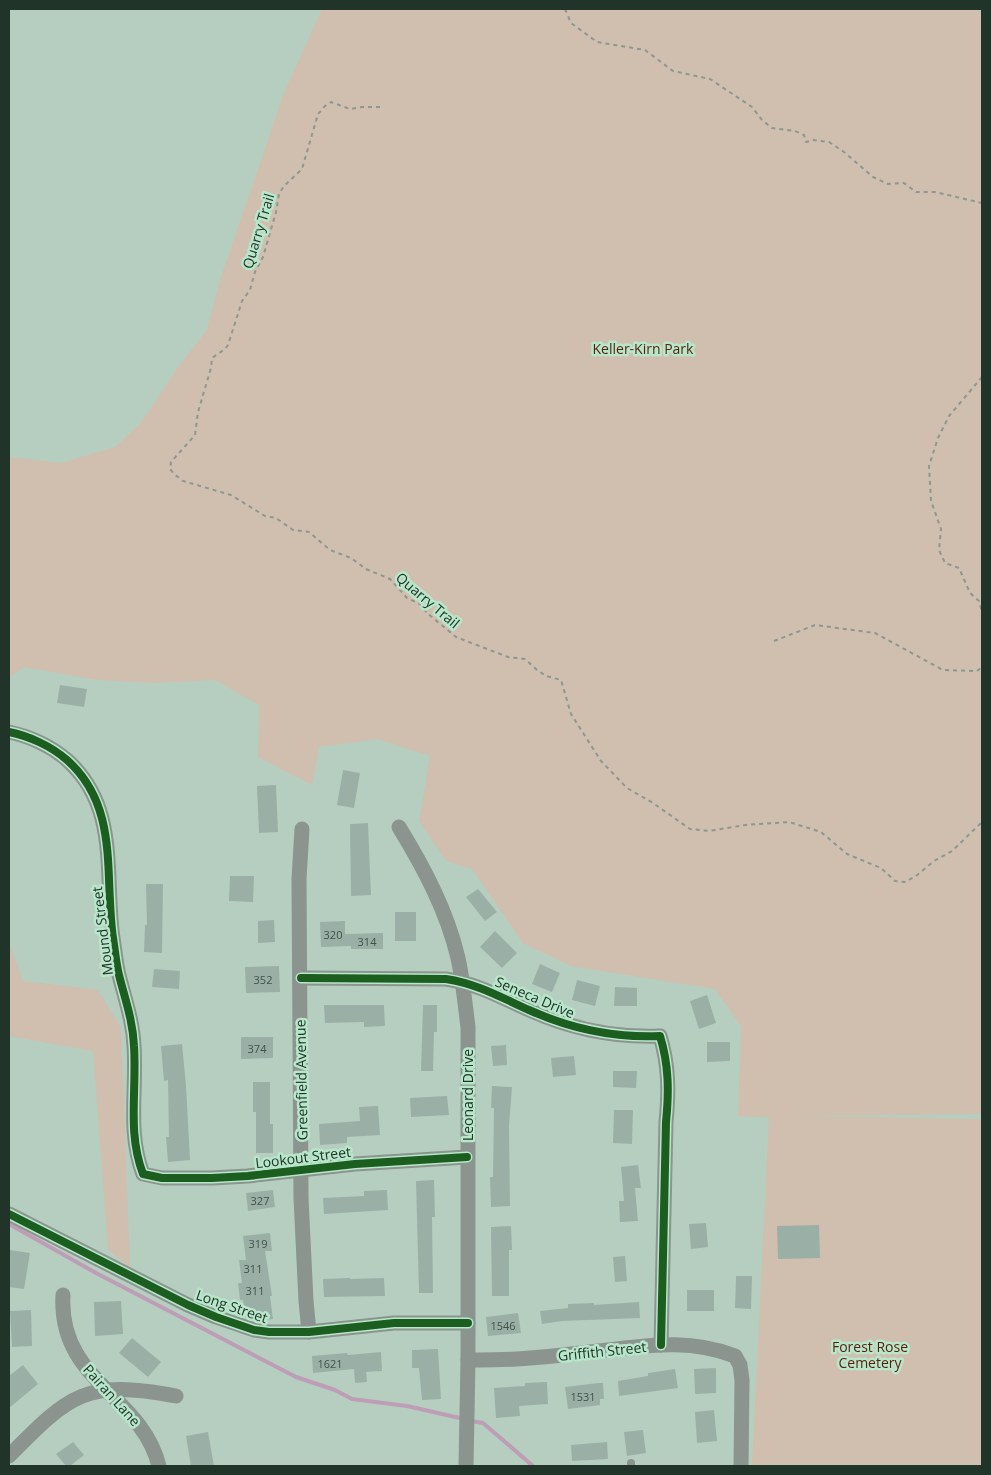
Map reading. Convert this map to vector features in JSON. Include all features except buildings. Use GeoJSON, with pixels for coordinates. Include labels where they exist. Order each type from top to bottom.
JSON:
{"type":"FeatureCollection","features":[{"type":"Feature","properties":{"kind":"street","name":"Mound Street"},"geometry":{"type":"LineString","coordinates":[[9,732],[50,747],[72,764],[88,783],[102,816],[107,851],[111,923],[116,958],[132,1028],[136,1081],[134,1145],[143,1174]]}},
{"type":"Feature","properties":{"kind":"street","name":"Leonard Drive"},"geometry":{"type":"LineString","coordinates":[[399,827],[426,874],[441,906],[453,940],[462,981],[468,1027],[468,1360],[466,1466]]}},
{"type":"Feature","properties":{"kind":"street","name":"Greenfield Avenue"},"geometry":{"type":"LineString","coordinates":[[302,829],[299,879],[301,1198],[309,1332]]}},
{"type":"Feature","properties":{"kind":"street","name":"Seneca Drive"},"geometry":{"type":"LineString","coordinates":[[301,978],[424,978],[462,981],[486,989],[527,1009],[575,1027],[609,1035],[660,1036],[665,1054],[668,1088],[661,1345]]}},
{"type":"Feature","properties":{"kind":"street","name":"Lookout Street"},"geometry":{"type":"LineString","coordinates":[[143,1174],[162,1178],[212,1178],[248,1176],[355,1164],[467,1157]]}},
{"type":"Feature","properties":{"kind":"street","name":"Long Street"},"geometry":{"type":"LineString","coordinates":[[9,1214],[188,1305],[254,1330],[309,1332],[394,1324],[468,1323]]}},
{"type":"Feature","properties":{"kind":"street","name":"Pairan Lane"},"geometry":{"type":"LineString","coordinates":[[63,1294],[63,1322],[69,1340],[86,1369],[142,1429],[152,1443],[159,1466]]}},
{"type":"Feature","properties":{"kind":"street","name":"Griffith Street"},"geometry":{"type":"LineString","coordinates":[[468,1360],[518,1360],[661,1345],[703,1346],[735,1356],[740,1364],[742,1380],[741,1466]]}},
{"type":"Feature","properties":{"kind":"street"},"geometry":{"type":"LineString","coordinates":[[9,1456],[37,1428],[68,1402],[83,1395],[106,1390],[130,1389],[176,1396]]}},
{"type":"Feature","properties":{"kind":"path"},"geometry":{"type":"LineString","coordinates":[[565,9],[571,24],[597,42],[645,50],[673,71],[710,78],[752,107],[762,120],[772,128],[795,131],[804,135],[806,142],[814,140],[829,142],[844,152],[873,177],[888,184],[904,183],[916,192],[936,192],[982,203]]}},
{"type":"Feature","properties":{"kind":"path"},"geometry":{"type":"LineString","coordinates":[[982,377],[950,416],[938,438],[929,466],[931,501],[941,529],[939,550],[945,563],[959,568],[970,592],[979,601],[982,612]]}},
{"type":"Feature","properties":{"kind":"path"},"geometry":{"type":"LineString","coordinates":[[774,641],[815,626],[875,633],[943,670],[977,671],[982,667]]}},
{"type":"Feature","properties":{"kind":"green space","name":"Keller-Kirn Park"},"geometry":{"type":"Polygon","coordinates":[[[322,9],[982,9],[982,1114],[800,1116],[982,1119],[982,1466],[752,1466],[769,1117],[738,1116],[741,1026],[715,989],[571,966],[523,943],[472,869],[446,861],[419,821],[430,756],[378,739],[319,747],[312,785],[258,757],[259,705],[215,680],[155,683],[97,680],[24,667],[9,678],[9,457],[61,463],[115,447],[140,424],[179,366],[207,330],[220,280],[284,93],[322,9]]]}},
{"type":"Feature","properties":{"kind":"green space"},"geometry":{"type":"Polygon","coordinates":[[[9,944],[23,981],[98,990],[121,1028],[130,1267],[108,1250],[93,1051],[9,1036],[9,944]]]}},
{"type":"Feature","properties":{"kind":"waterway"},"geometry":{"type":"LineString","coordinates":[[9,1224],[96,1273],[296,1377],[335,1390],[352,1399],[407,1406],[464,1419]]}},
{"type":"Feature","properties":{"kind":"waterway"},"geometry":{"type":"LineString","coordinates":[[471,1421],[483,1423],[533,1466]]}},
{"type":"Feature","properties":{"kind":"cycle path"},"geometry":{"type":"LineString","coordinates":[[9,732],[40,742],[67,760],[84,779],[95,799],[102,820],[106,843],[113,938],[133,1037],[135,1062],[135,1142],[143,1174],[162,1178],[212,1178],[248,1176],[355,1164],[467,1157]]}},
{"type":"Feature","properties":{"kind":"cycle path"},"geometry":{"type":"LineString","coordinates":[[301,978],[446,979],[479,988],[545,1017],[577,1027],[609,1034],[660,1036],[667,1068],[668,1089],[661,1345]]}},
{"type":"Feature","properties":{"kind":"cycle path"},"geometry":{"type":"LineString","coordinates":[[9,1214],[188,1305],[254,1330],[309,1332],[394,1323],[468,1323]]}},
{"type":"Feature","properties":{"kind":"park label","name":"Forest Rose Cemetery"},"geometry":{"type":"Point","coordinates":[870,1354]}}]}
